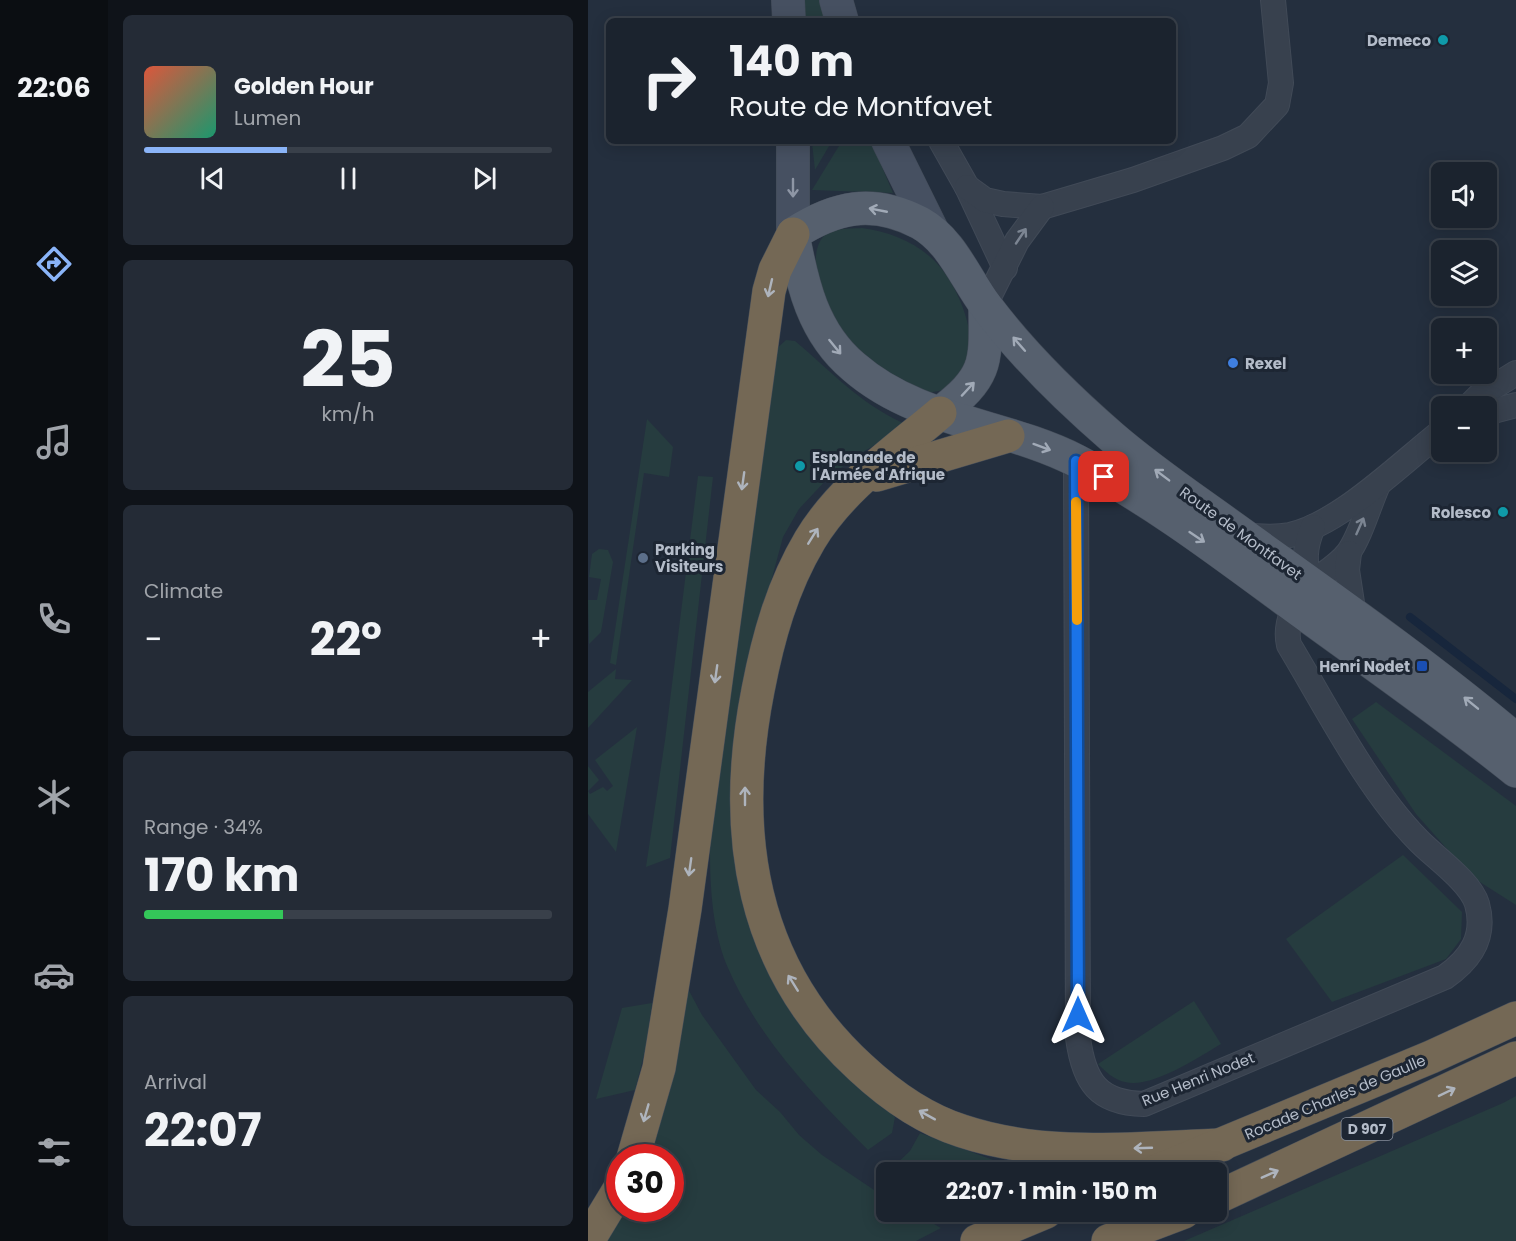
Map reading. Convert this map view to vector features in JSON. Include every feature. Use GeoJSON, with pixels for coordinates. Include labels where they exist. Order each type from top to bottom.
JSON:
{"type":"FeatureCollection","features":[{"type":"Feature","properties":{"kind":"highway"},"geometry":{"type":"LineString","coordinates":[[637,1144],[659,1068],[684,909],[769,291],[775,270],[793,234]]}},
{"type":"Feature","properties":{"kind":"highway"},"geometry":{"type":"LineString","coordinates":[[940,413],[861,480],[829,511],[810,540],[786,588],[765,653],[754,710],[746,772],[747,837],[760,905],[773,944],[788,975],[826,1031],[872,1078],[929,1118],[961,1131],[1041,1149],[1078,1150],[1222,1144]]}},
{"type":"Feature","properties":{"kind":"highway"},"geometry":{"type":"LineString","coordinates":[[861,480],[928,457],[1008,436]]}},
{"type":"Feature","properties":{"kind":"highway","name":"Rocade Charles de Gaulle"},"geometry":{"type":"LineString","coordinates":[[1179,1162],[1516,1018]]}},
{"type":"Feature","properties":{"kind":"highway","name":"D 907"},"geometry":{"type":"LineString","coordinates":[[1227,1193],[1516,1058]]}},
{"type":"Feature","properties":{"kind":"highway"},"geometry":{"type":"LineString","coordinates":[[588,1241],[606,1211]]}},
{"type":"Feature","properties":{"kind":"highway"},"geometry":{"type":"LineString","coordinates":[[977,1241],[1022,1222]]}},
{"type":"Feature","properties":{"kind":"highway"},"geometry":{"type":"LineString","coordinates":[[1108,1241],[1158,1222]]}},
{"type":"Feature","properties":{"kind":"highway"},"geometry":{"type":"LineString","coordinates":[[1134,1241],[1167,1222]]}},
{"type":"Feature","properties":{"kind":"main road"},"geometry":{"type":"LineString","coordinates":[[788,0],[789,18]]}},
{"type":"Feature","properties":{"kind":"main road"},"geometry":{"type":"LineString","coordinates":[[836,0],[842,18]]}},
{"type":"Feature","properties":{"kind":"main road"},"geometry":{"type":"LineString","coordinates":[[793,144],[793,234],[800,277],[808,300],[832,345],[854,367],[882,388],[907,401],[940,413],[971,387],[980,373],[985,357],[985,305],[963,269],[932,230],[889,144]]}},
{"type":"Feature","properties":{"kind":"main road"},"geometry":{"type":"LineString","coordinates":[[793,234],[836,211],[861,207],[903,216],[932,230]]}},
{"type":"Feature","properties":{"kind":"main road","name":"Route de Montfavet"},"geometry":{"type":"LineString","coordinates":[[985,305],[1039,367],[1114,439],[1244,535],[1303,596],[1516,771]]}},
{"type":"Feature","properties":{"kind":"main road","name":"Route de Montfavet"},"geometry":{"type":"LineString","coordinates":[[940,413],[1045,447],[1076,461],[1303,596],[1354,616],[1472,703],[1516,740]]}},
{"type":"Feature","properties":{"kind":"street"},"geometry":{"type":"LineString","coordinates":[[967,187],[985,200],[1042,207],[1133,180],[1223,148],[1248,136],[1277,105],[1281,83],[1273,0]]}},
{"type":"Feature","properties":{"kind":"street"},"geometry":{"type":"LineString","coordinates":[[943,144],[967,187],[1005,268]]}},
{"type":"Feature","properties":{"kind":"street"},"geometry":{"type":"LineString","coordinates":[[985,305],[1017,241],[1042,207]]}},
{"type":"Feature","properties":{"kind":"street"},"geometry":{"type":"LineString","coordinates":[[1479,396],[1516,373]]}},
{"type":"Feature","properties":{"kind":"street"},"geometry":{"type":"LineString","coordinates":[[1497,410],[1516,405]]}},
{"type":"Feature","properties":{"kind":"street"},"geometry":{"type":"LineString","coordinates":[[1244,535],[1272,538],[1313,527],[1378,485],[1431,440]]}},
{"type":"Feature","properties":{"kind":"street","name":"Rue Henri Nodet"},"geometry":{"type":"LineString","coordinates":[[1076,461],[1078,1038],[1081,1062],[1090,1083],[1107,1097],[1124,1104],[1144,1104],[1445,977],[1461,966],[1478,939],[1480,922],[1476,901],[1465,885],[1400,820],[1373,783],[1288,645],[1286,626],[1303,596],[1306,545],[1313,527]]}},
{"type":"Feature","properties":{"kind":"street"},"geometry":{"type":"LineString","coordinates":[[1354,616],[1347,570],[1349,552],[1378,485]]}},
{"type":"Feature","properties":{"kind":"street"},"geometry":{"type":"LineString","coordinates":[[1303,596],[1349,552]]}},
{"type":"Feature","properties":{"kind":"green space"},"geometry":{"type":"Polygon","coordinates":[[[802,0],[821,0],[825,18],[805,18],[802,0]]]}},
{"type":"Feature","properties":{"kind":"green space"},"geometry":{"type":"Polygon","coordinates":[[[812,144],[830,144],[815,170],[812,144]]]}},
{"type":"Feature","properties":{"kind":"green space"},"geometry":{"type":"Polygon","coordinates":[[[840,144],[872,144],[893,193],[812,190],[840,144]]]}},
{"type":"Feature","properties":{"kind":"green space"},"geometry":{"type":"Polygon","coordinates":[[[862,228],[895,236],[924,252],[941,268],[959,297],[970,334],[970,351],[966,367],[957,381],[942,390],[929,392],[919,390],[880,368],[850,340],[828,305],[818,275],[817,248],[823,237],[831,232],[862,228]]]}},
{"type":"Feature","properties":{"kind":"green space"},"geometry":{"type":"Polygon","coordinates":[[[786,340],[795,341],[872,406],[903,423],[899,432],[859,454],[828,478],[799,509],[783,537],[769,589],[732,816],[854,1080],[895,1117],[892,1133],[868,1150],[808,1088],[755,1019],[728,968],[717,932],[711,890],[712,797],[723,703],[772,353],[786,340]]]}},
{"type":"Feature","properties":{"kind":"green space"},"geometry":{"type":"Polygon","coordinates":[[[647,419],[673,447],[669,477],[644,473],[616,665],[610,663],[647,419]]]}},
{"type":"Feature","properties":{"kind":"green space"},"geometry":{"type":"Polygon","coordinates":[[[698,476],[713,477],[670,858],[646,867],[665,740],[698,476]]]}},
{"type":"Feature","properties":{"kind":"green space"},"geometry":{"type":"Polygon","coordinates":[[[599,549],[608,550],[613,562],[601,632],[589,644],[588,600],[597,600],[601,579],[589,577],[592,554],[599,549]]]}},
{"type":"Feature","properties":{"kind":"green space"},"geometry":{"type":"Polygon","coordinates":[[[616,669],[615,679],[632,680],[588,728],[588,692],[616,669]]]}},
{"type":"Feature","properties":{"kind":"green space"},"geometry":{"type":"Polygon","coordinates":[[[1376,702],[1516,806],[1516,905],[1472,877],[1416,814],[1352,719],[1376,702]]]}},
{"type":"Feature","properties":{"kind":"green space"},"geometry":{"type":"Polygon","coordinates":[[[637,727],[616,852],[588,814],[588,791],[590,794],[603,787],[607,791],[613,786],[595,760],[637,727]]]}},
{"type":"Feature","properties":{"kind":"green space"},"geometry":{"type":"Polygon","coordinates":[[[588,766],[599,780],[588,791],[588,766]]]}},
{"type":"Feature","properties":{"kind":"green space"},"geometry":{"type":"Polygon","coordinates":[[[1403,855],[1462,912],[1461,939],[1446,959],[1332,1002],[1286,939],[1403,855]]]}},
{"type":"Feature","properties":{"kind":"green space"},"geometry":{"type":"Polygon","coordinates":[[[687,987],[702,1015],[756,1090],[780,1112],[799,1135],[822,1155],[876,1191],[876,1222],[930,1222],[941,1228],[916,1241],[607,1241],[618,1222],[684,1222],[684,1144],[649,1144],[687,987]]]}},
{"type":"Feature","properties":{"kind":"green space"},"geometry":{"type":"Polygon","coordinates":[[[1194,1001],[1221,1044],[1188,1064],[1148,1081],[1136,1083],[1117,1079],[1098,1064],[1194,1001]]]}},
{"type":"Feature","properties":{"kind":"green space"},"geometry":{"type":"Polygon","coordinates":[[[652,1003],[646,1047],[635,1090],[596,1099],[622,1008],[652,1003]]]}},
{"type":"Feature","properties":{"kind":"green space"},"geometry":{"type":"Polygon","coordinates":[[[1516,1096],[1516,1241],[1184,1241],[1503,1103],[1516,1096]]]}},
{"type":"Feature","properties":{"kind":"green space"},"geometry":{"type":"Polygon","coordinates":[[[920,1133],[1000,1162],[898,1162],[910,1151],[920,1133]]]}},
{"type":"Feature","properties":{"kind":"waterway"},"geometry":{"type":"LineString","coordinates":[[1410,617],[1516,699]]}},
{"type":"Feature","properties":{"kind":"slow traffic"},"geometry":{"type":"LineString","coordinates":[[1076,502],[1077,620]]}},
{"type":"Feature","properties":{"kind":"place","name":"Demeco"},"geometry":{"type":"Point","coordinates":[1443,40]}},
{"type":"Feature","properties":{"kind":"place","name":"Rexel"},"geometry":{"type":"Point","coordinates":[1233,363]}},
{"type":"Feature","properties":{"kind":"place","name":"Esplanade de l'Armée d'Afrique"},"geometry":{"type":"Point","coordinates":[800,466]}},
{"type":"Feature","properties":{"kind":"place","name":"Rolesco"},"geometry":{"type":"Point","coordinates":[1503,512]}},
{"type":"Feature","properties":{"kind":"place","name":"Parking Visiteurs"},"geometry":{"type":"Point","coordinates":[643,558]}},
{"type":"Feature","properties":{"kind":"place","name":"Henri Nodet"},"geometry":{"type":"Point","coordinates":[1422,666]}},
{"type":"Feature","properties":{"kind":"route"},"geometry":{"type":"LineString","coordinates":[[1078,1015],[1076,461],[1104,477]]}}]}
